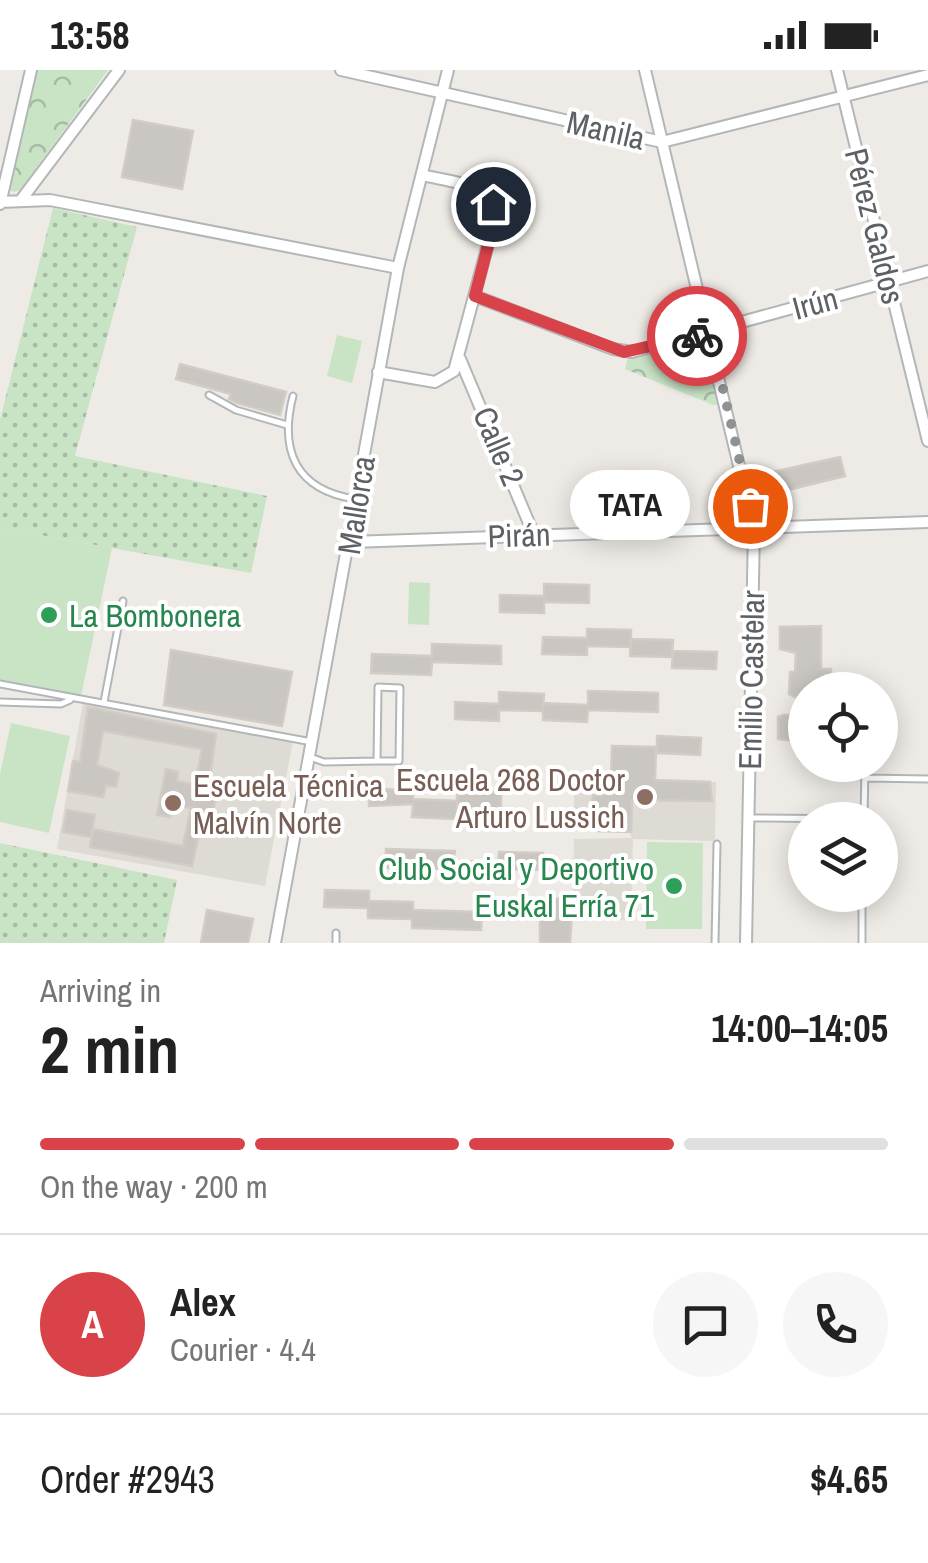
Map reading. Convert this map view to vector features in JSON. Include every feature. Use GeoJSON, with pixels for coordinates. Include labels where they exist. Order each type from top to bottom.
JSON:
{"type":"FeatureCollection","features":[{"type":"Feature","properties":{"kind":"street"},"geometry":{"type":"LineString","coordinates":[[32,70],[0,203],[50,200],[398,268]]}},
{"type":"Feature","properties":{"kind":"street"},"geometry":{"type":"LineString","coordinates":[[21,200],[119,70]]}},
{"type":"Feature","properties":{"kind":"street","name":"Manila"},"geometry":{"type":"LineString","coordinates":[[341,70],[662,142],[928,74]]}},
{"type":"Feature","properties":{"kind":"street","name":"Mallorca"},"geometry":{"type":"LineString","coordinates":[[275,943],[398,268],[448,70]]}},
{"type":"Feature","properties":{"kind":"street","name":"Emilio Castelar"},"geometry":{"type":"LineString","coordinates":[[645,70],[754,528],[746,943]]}},
{"type":"Feature","properties":{"kind":"street","name":"Pérez Galdos"},"geometry":{"type":"LineString","coordinates":[[837,70],[928,441]]}},
{"type":"Feature","properties":{"kind":"street"},"geometry":{"type":"LineString","coordinates":[[378,372],[436,382],[448,377],[460,358],[494,222],[493,204],[474,187],[422,175]]}},
{"type":"Feature","properties":{"kind":"street","name":"Irún"},"geometry":{"type":"LineString","coordinates":[[475,296],[624,352],[928,271]]}},
{"type":"Feature","properties":{"kind":"street","name":"Calle 2"},"geometry":{"type":"LineString","coordinates":[[460,358],[534,534]]}},
{"type":"Feature","properties":{"kind":"street","name":"Pirán"},"geometry":{"type":"LineString","coordinates":[[351,542],[928,522]]}},
{"type":"Feature","properties":{"kind":"lane"},"geometry":{"type":"LineString","coordinates":[[210,395],[236,410],[287,425]]}},
{"type":"Feature","properties":{"kind":"lane"},"geometry":{"type":"LineString","coordinates":[[294,396],[287,425],[290,450],[304,475],[327,493],[357,500]]}},
{"type":"Feature","properties":{"kind":"lane"},"geometry":{"type":"LineString","coordinates":[[104,702],[123,600]]}},
{"type":"Feature","properties":{"kind":"lane"},"geometry":{"type":"LineString","coordinates":[[0,684],[313,742]]}},
{"type":"Feature","properties":{"kind":"lane"},"geometry":{"type":"LineString","coordinates":[[310,757],[324,762],[399,761],[400,688],[378,688],[376,761]]}},
{"type":"Feature","properties":{"kind":"lane"},"geometry":{"type":"LineString","coordinates":[[0,702],[61,704],[73,698]]}},
{"type":"Feature","properties":{"kind":"lane"},"geometry":{"type":"LineString","coordinates":[[898,778],[928,778]]}},
{"type":"Feature","properties":{"kind":"lane"},"geometry":{"type":"LineString","coordinates":[[749,818],[788,818]]}},
{"type":"Feature","properties":{"kind":"lane"},"geometry":{"type":"LineString","coordinates":[[714,943],[717,844]]}},
{"type":"Feature","properties":{"kind":"lane"},"geometry":{"type":"LineString","coordinates":[[862,912],[862,943]]}},
{"type":"Feature","properties":{"kind":"lane"},"geometry":{"type":"LineString","coordinates":[[336,934],[336,943]]}},
{"type":"Feature","properties":{"kind":"shaded area","name":"Escuela Técnica Malvín Norte"},"geometry":{"type":"Polygon","coordinates":[[[83,703],[293,741],[265,886],[57,849],[83,703]]]}},
{"type":"Feature","properties":{"kind":"shaded area","name":"Escuela 268 Doctor Arturo Lussich"},"geometry":{"type":"Polygon","coordinates":[[[574,779],[716,782],[715,841],[633,839],[631,920],[572,919],[574,839],[632,838],[630,832],[597,831],[597,814],[574,812],[574,779]]]}},
{"type":"Feature","properties":{"kind":"green space"},"geometry":{"type":"Polygon","coordinates":[[[35,70],[108,70],[20,190],[14,192],[8,189],[35,70]]]}},
{"type":"Feature","properties":{"kind":"green space"},"geometry":{"type":"Polygon","coordinates":[[[53,208],[137,227],[75,456],[267,496],[251,573],[0,528],[0,420],[53,208]]]}},
{"type":"Feature","properties":{"kind":"green space"},"geometry":{"type":"Polygon","coordinates":[[[337,335],[362,341],[352,383],[327,376],[337,335]]]}},
{"type":"Feature","properties":{"kind":"green space"},"geometry":{"type":"Polygon","coordinates":[[[698,344],[706,349],[720,404],[713,405],[625,369],[628,358],[698,344]]]}},
{"type":"Feature","properties":{"kind":"green space","name":"La Bombonera"},"geometry":{"type":"Polygon","coordinates":[[[0,528],[112,548],[81,696],[0,681],[0,528]]]}},
{"type":"Feature","properties":{"kind":"green space"},"geometry":{"type":"Polygon","coordinates":[[[409,582],[430,583],[429,625],[408,624],[409,582]]]}},
{"type":"Feature","properties":{"kind":"green space"},"geometry":{"type":"Polygon","coordinates":[[[11,723],[70,736],[49,833],[0,822],[0,774],[11,723]]]}},
{"type":"Feature","properties":{"kind":"green space","name":"Club Social y Deportivo Euskal Erría 71"},"geometry":{"type":"Polygon","coordinates":[[[647,842],[703,843],[702,929],[646,929],[647,842]]]}},
{"type":"Feature","properties":{"kind":"green space"},"geometry":{"type":"Polygon","coordinates":[[[0,843],[177,880],[164,943],[0,943],[0,843]]]}},
{"type":"Feature","properties":{"kind":"building"},"geometry":{"type":"Polygon","coordinates":[[[133,120],[193,131],[182,189],[122,177],[133,120]]]}},
{"type":"Feature","properties":{"kind":"building"},"geometry":{"type":"Polygon","coordinates":[[[180,364],[286,392],[280,415],[237,403],[229,399],[231,394],[176,379],[180,364]]]}},
{"type":"Feature","properties":{"kind":"building"},"geometry":{"type":"Polygon","coordinates":[[[840,457],[845,476],[768,495],[763,474],[840,457]]]}},
{"type":"Feature","properties":{"kind":"building"},"geometry":{"type":"Polygon","coordinates":[[[544,584],[589,585],[589,603],[544,602],[544,613],[500,612],[500,595],[544,596],[544,584]]]}},
{"type":"Feature","properties":{"kind":"building"},"geometry":{"type":"Polygon","coordinates":[[[821,626],[821,669],[831,672],[795,672],[796,653],[780,649],[780,627],[821,626]]]}},
{"type":"Feature","properties":{"kind":"building"},"geometry":{"type":"Polygon","coordinates":[[[587,629],[631,630],[631,647],[587,646],[587,655],[542,654],[543,637],[587,638],[587,629]]]}},
{"type":"Feature","properties":{"kind":"building"},"geometry":{"type":"Polygon","coordinates":[[[631,639],[673,640],[672,657],[630,656],[631,639]]]}},
{"type":"Feature","properties":{"kind":"building"},"geometry":{"type":"Polygon","coordinates":[[[432,644],[501,646],[501,664],[432,662],[431,675],[371,673],[372,654],[432,656],[432,644]]]}},
{"type":"Feature","properties":{"kind":"building"},"geometry":{"type":"Polygon","coordinates":[[[171,650],[292,672],[282,726],[164,705],[171,650]]]}},
{"type":"Feature","properties":{"kind":"building"},"geometry":{"type":"Polygon","coordinates":[[[673,651],[717,652],[716,669],[672,668],[673,651]]]}},
{"type":"Feature","properties":{"kind":"building"},"geometry":{"type":"Polygon","coordinates":[[[588,691],[658,693],[658,712],[588,710],[587,722],[543,720],[543,711],[499,710],[499,721],[455,719],[455,702],[499,704],[499,692],[544,694],[543,703],[588,705],[588,691]]]}},
{"type":"Feature","properties":{"kind":"building"},"geometry":{"type":"Polygon","coordinates":[[[88,707],[216,734],[208,790],[217,792],[213,812],[204,811],[192,866],[90,847],[93,829],[183,846],[191,808],[173,804],[170,817],[157,815],[166,769],[178,772],[177,781],[195,785],[202,749],[103,731],[97,765],[119,773],[116,787],[106,785],[103,797],[68,791],[73,761],[80,762],[88,707]]]}},
{"type":"Feature","properties":{"kind":"building"},"geometry":{"type":"Polygon","coordinates":[[[788,715],[788,740],[778,739],[778,717],[788,715]]]}},
{"type":"Feature","properties":{"kind":"building"},"geometry":{"type":"Polygon","coordinates":[[[657,736],[701,738],[700,755],[657,753],[657,736]]]}},
{"type":"Feature","properties":{"kind":"building"},"geometry":{"type":"Polygon","coordinates":[[[612,746],[656,747],[655,780],[710,782],[712,801],[632,800],[631,832],[597,831],[597,814],[591,814],[593,795],[602,795],[604,779],[611,779],[612,746]]]}},
{"type":"Feature","properties":{"kind":"building"},"geometry":{"type":"Polygon","coordinates":[[[369,789],[413,790],[413,799],[457,801],[457,791],[501,792],[501,809],[457,808],[457,819],[412,817],[413,804],[369,806],[369,789]]]}},
{"type":"Feature","properties":{"kind":"building"},"geometry":{"type":"Polygon","coordinates":[[[67,810],[95,815],[91,837],[63,832],[67,810]]]}},
{"type":"Feature","properties":{"kind":"building"},"geometry":{"type":"Polygon","coordinates":[[[386,849],[455,851],[453,861],[499,862],[498,880],[453,879],[453,862],[452,869],[385,868],[386,849]]]}},
{"type":"Feature","properties":{"kind":"building"},"geometry":{"type":"Polygon","coordinates":[[[499,852],[543,853],[542,870],[498,869],[499,852]]]}},
{"type":"Feature","properties":{"kind":"building"},"geometry":{"type":"Polygon","coordinates":[[[325,890],[369,891],[369,901],[413,902],[413,910],[482,912],[481,930],[412,928],[412,919],[368,918],[368,908],[324,907],[325,890]]]}},
{"type":"Feature","properties":{"kind":"building"},"geometry":{"type":"Polygon","coordinates":[[[540,898],[573,899],[570,943],[540,943],[540,898]]]}},
{"type":"Feature","properties":{"kind":"building"},"geometry":{"type":"Polygon","coordinates":[[[207,910],[253,919],[248,943],[201,943],[207,910]]]}},
{"type":"Feature","properties":{"kind":"way so far"},"geometry":{"type":"LineString","coordinates":[[697,336],[710,332],[750,506]]}},
{"type":"Feature","properties":{"kind":"place","name":"TATA"},"geometry":{"type":"Point","coordinates":[750,506]}},
{"type":"Feature","properties":{"kind":"place","name":"La Bombonera"},"geometry":{"type":"Point","coordinates":[49,615]}},
{"type":"Feature","properties":{"kind":"place","name":"Escuela 268 Doctor Arturo Lussich"},"geometry":{"type":"Point","coordinates":[645,797]}},
{"type":"Feature","properties":{"kind":"place","name":"Escuela Técnica Malvín Norte"},"geometry":{"type":"Point","coordinates":[173,803]}},
{"type":"Feature","properties":{"kind":"place","name":"Club Social y Deportivo Euskal Erría 71"},"geometry":{"type":"Point","coordinates":[674,886]}},
{"type":"Feature","properties":{"kind":"route"},"geometry":{"type":"LineString","coordinates":[[493,204],[494,222],[475,296],[624,352],[697,336]]}}]}
